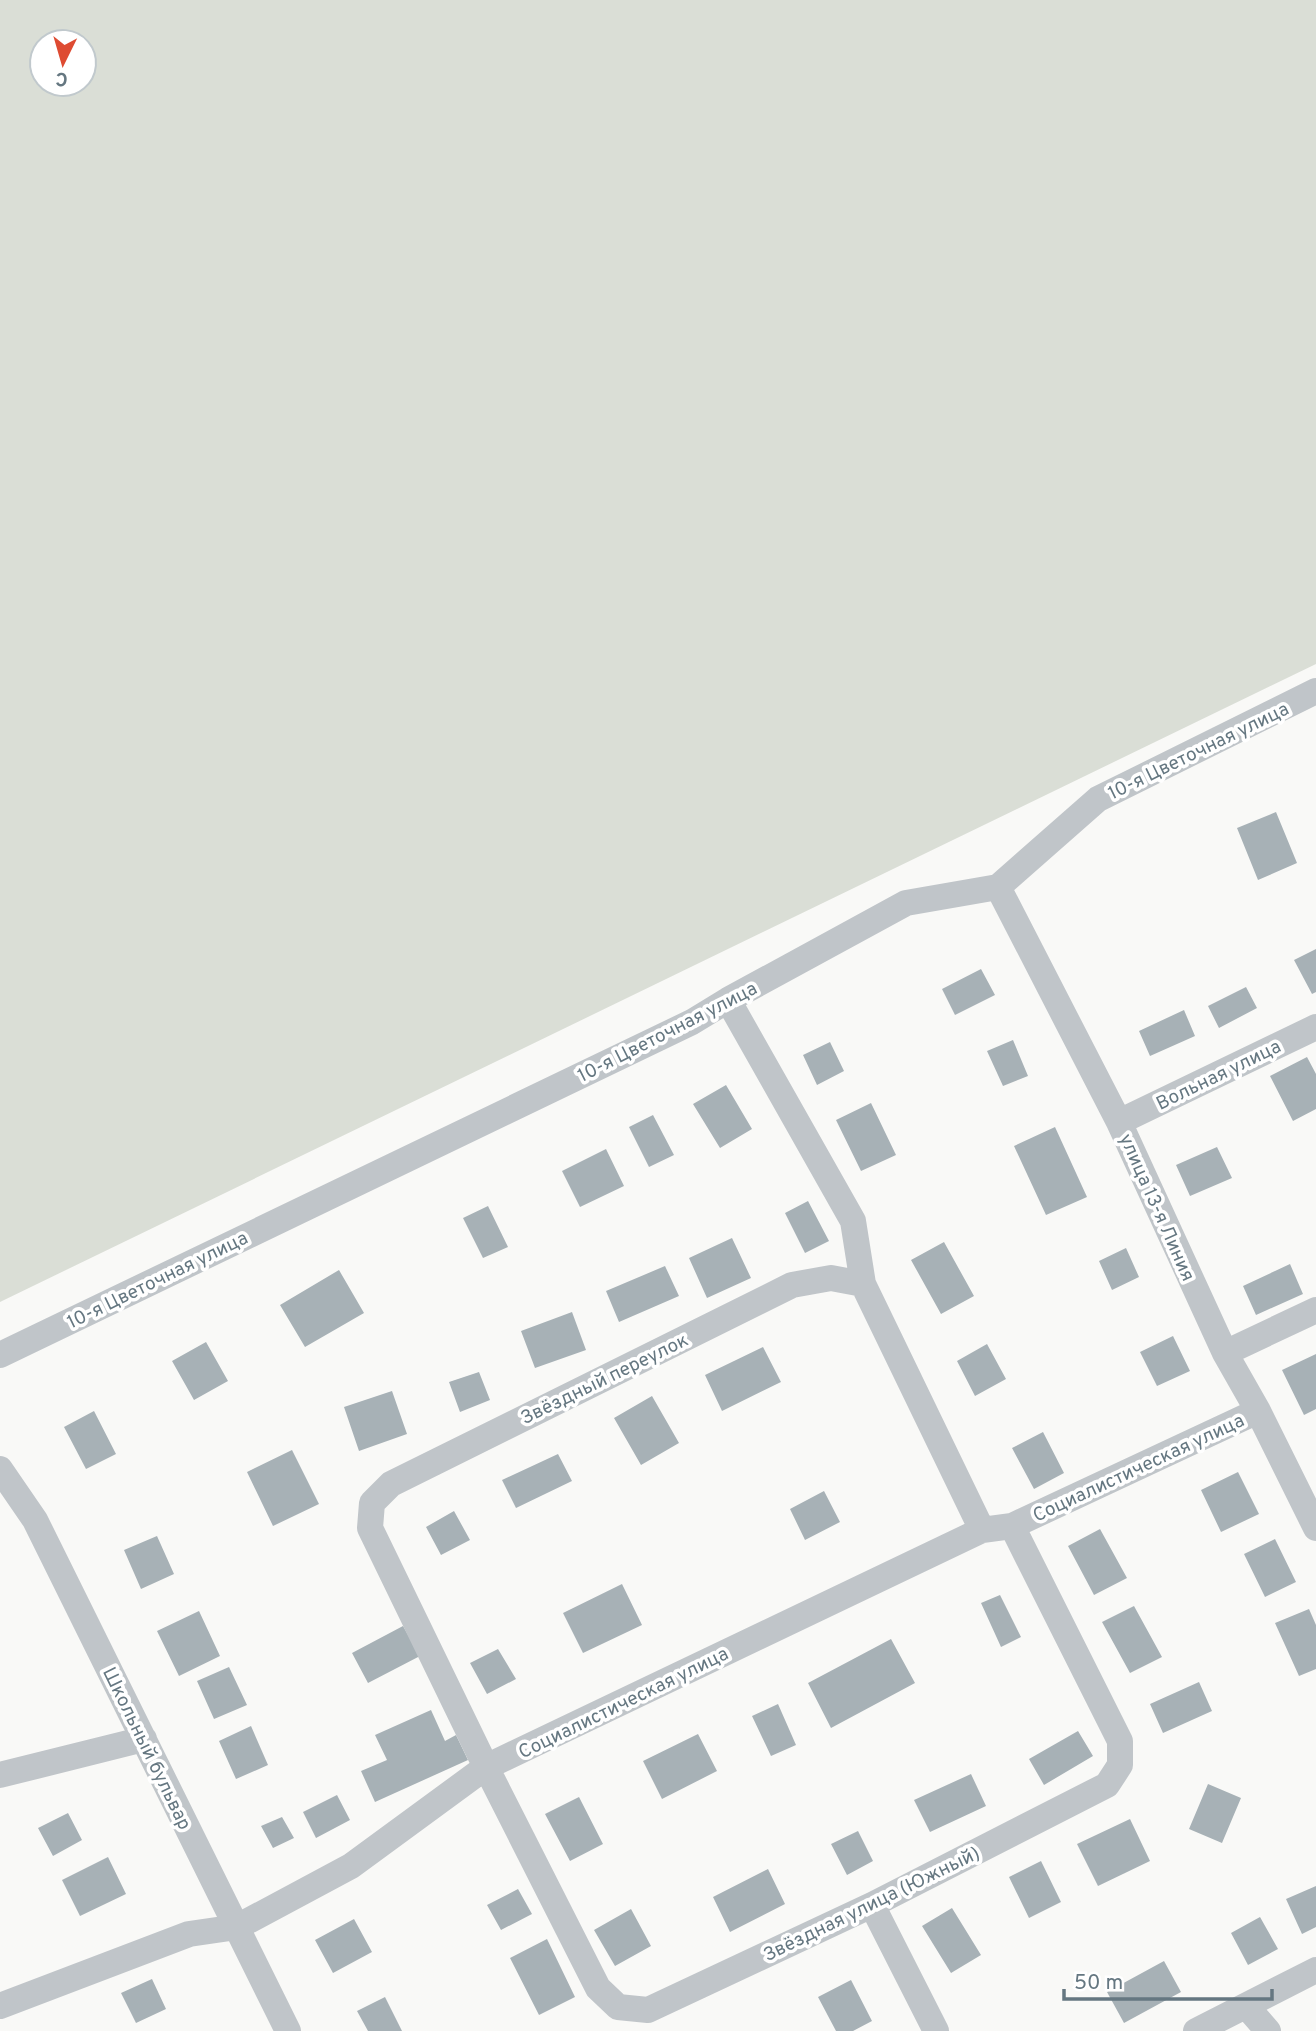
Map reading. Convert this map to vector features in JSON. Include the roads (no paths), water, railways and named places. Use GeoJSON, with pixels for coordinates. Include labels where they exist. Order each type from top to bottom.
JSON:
{"type":"FeatureCollection","features":[{"type":"Feature","properties":{"kind":"lane","name":"10-я Цветочная улица"},"geometry":{"type":"LineString","coordinates":[[0,1355],[679,1028],[906,903],[998,887],[1098,799],[1316,691]]}},
{"type":"Feature","properties":{"kind":"lane","name":"улица 13-я Линия"},"geometry":{"type":"LineString","coordinates":[[998,887],[1119,1122],[1225,1353],[1258,1411],[1316,1528]]}},
{"type":"Feature","properties":{"kind":"lane"},"geometry":{"type":"LineString","coordinates":[[729,1000],[853,1220],[863,1284],[982,1530]]}},
{"type":"Feature","properties":{"kind":"lane","name":"Вольная улица"},"geometry":{"type":"LineString","coordinates":[[1119,1122],[1316,1027]]}},
{"type":"Feature","properties":{"kind":"lane","name":"Звёздный переулок"},"geometry":{"type":"LineString","coordinates":[[486,1768],[370,1528],[372,1503],[391,1484],[792,1285],[831,1278],[863,1284]]}},
{"type":"Feature","properties":{"kind":"lane"},"geometry":{"type":"LineString","coordinates":[[1225,1353],[1316,1310]]}},
{"type":"Feature","properties":{"kind":"lane","name":"Социалистическая улица"},"geometry":{"type":"LineString","coordinates":[[0,2007],[189,1934],[237,1927],[351,1866],[486,1768],[982,1530],[1012,1526],[1258,1411]]}},
{"type":"Feature","properties":{"kind":"lane","name":"Школьный бульвар"},"geometry":{"type":"LineString","coordinates":[[0,1469],[35,1520],[288,2031]]}},
{"type":"Feature","properties":{"kind":"lane","name":"Звёздная улица (Южный)"},"geometry":{"type":"LineString","coordinates":[[486,1768],[598,1988],[618,2007],[648,2010],[872,1906],[1107,1785],[1120,1766],[1120,1741],[1012,1526]]}},
{"type":"Feature","properties":{"kind":"lane"},"geometry":{"type":"LineString","coordinates":[[0,1775],[144,1740]]}},
{"type":"Feature","properties":{"kind":"lane"},"geometry":{"type":"LineString","coordinates":[[872,1906],[936,2031]]}},
{"type":"Feature","properties":{"kind":"lane"},"geometry":{"type":"LineString","coordinates":[[1196,2031],[1316,1970]]}},
{"type":"Feature","properties":{"kind":"lane"},"geometry":{"type":"LineString","coordinates":[[1247,2007],[1268,2031]]}}]}
